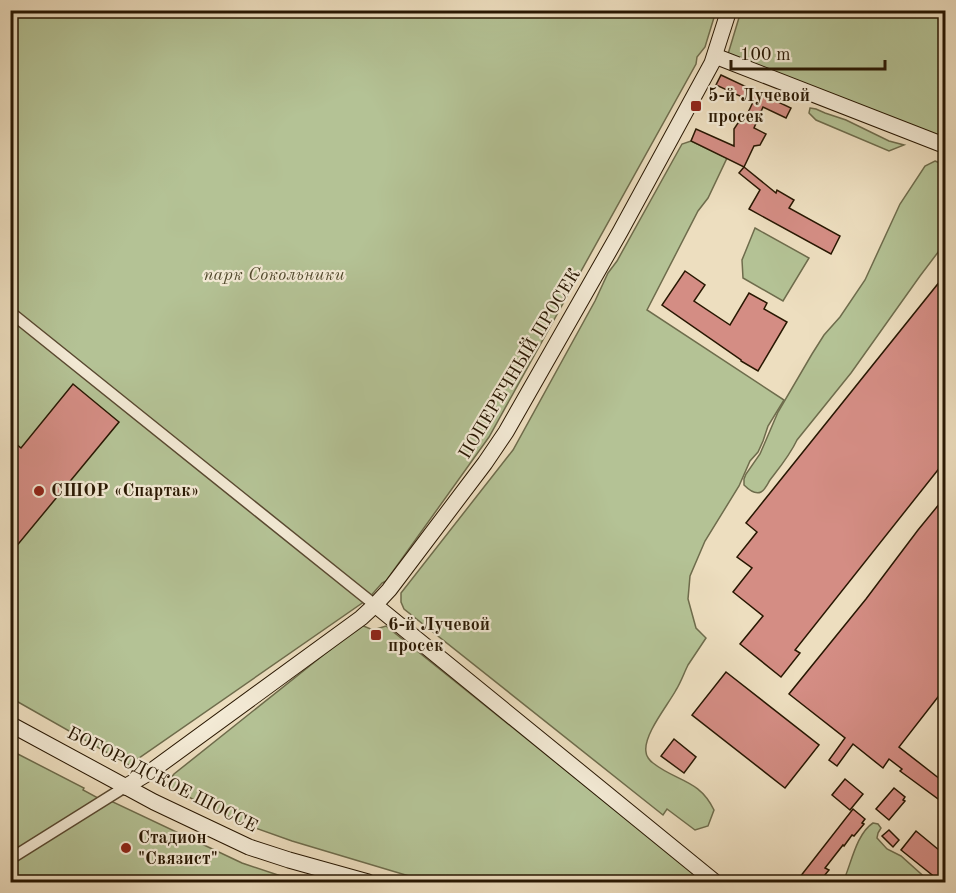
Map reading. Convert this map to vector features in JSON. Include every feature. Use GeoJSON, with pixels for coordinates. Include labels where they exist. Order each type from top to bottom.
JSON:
{"type":"FeatureCollection","features":[{"type":"Feature","properties":{"kind":"street","name":"ПОПЕРЕЧНЫЙ ПРОСЕК"},"geometry":{"type":"LineString","coordinates":[[125,787],[150,772],[361,618],[389,590],[506,432],[620,232],[715,56],[729,10]]}},
{"type":"Feature","properties":{"kind":"street"},"geometry":{"type":"LineString","coordinates":[[715,56],[945,146]]}},
{"type":"Feature","properties":{"kind":"street"},"geometry":{"type":"LineString","coordinates":[[10,312],[715,882]]}},
{"type":"Feature","properties":{"kind":"street","name":"БОГОРОДСКОЕ ШОССЕ"},"geometry":{"type":"LineString","coordinates":[[10,724],[125,787],[249,847],[368,882]]}},
{"type":"Feature","properties":{"kind":"street"},"geometry":{"type":"LineString","coordinates":[[10,859],[125,787]]}},
{"type":"Feature","properties":{"kind":"green space","name":"парк Сокольники"},"geometry":{"type":"Polygon","coordinates":[[[11,11],[716,11],[705,47],[697,57],[696,64],[489,437],[386,581],[368,599],[129,765],[11,698],[11,11]]]}},
{"type":"Feature","properties":{"kind":"green space"},"geometry":{"type":"Polygon","coordinates":[[[741,11],[945,11],[945,140],[728,54],[741,11]]]}},
{"type":"Feature","properties":{"kind":"green space"},"geometry":{"type":"Polygon","coordinates":[[[810,108],[846,120],[889,141],[904,145],[889,151],[816,120],[809,113],[810,108]]]}},
{"type":"Feature","properties":{"kind":"green space"},"geometry":{"type":"Polygon","coordinates":[[[691,141],[727,158],[708,198],[698,211],[647,310],[784,400],[768,426],[758,452],[750,461],[739,486],[705,541],[690,576],[688,599],[696,628],[706,638],[657,720],[646,745],[646,754],[651,761],[702,792],[714,810],[708,826],[695,830],[667,809],[663,815],[404,609],[401,602],[401,593],[513,450],[608,273],[617,261],[682,144],[691,141]]]}},
{"type":"Feature","properties":{"kind":"green space"},"geometry":{"type":"Polygon","coordinates":[[[935,161],[945,165],[945,243],[851,373],[797,440],[765,488],[759,493],[752,491],[744,485],[744,479],[760,454],[778,412],[824,335],[840,317],[865,280],[900,204],[925,166],[935,161]]]}},
{"type":"Feature","properties":{"kind":"green space"},"geometry":{"type":"Polygon","coordinates":[[[755,228],[809,258],[783,301],[743,278],[742,260],[755,228]]]}},
{"type":"Feature","properties":{"kind":"green space"},"geometry":{"type":"Polygon","coordinates":[[[361,625],[373,630],[386,626],[705,882],[429,882],[292,841],[244,824],[172,789],[168,782],[174,774],[361,625]]]}},
{"type":"Feature","properties":{"kind":"green space"},"geometry":{"type":"Polygon","coordinates":[[[10,750],[84,788],[83,790],[107,803],[111,801],[242,863],[299,882],[11,882],[10,750]]]}},
{"type":"Feature","properties":{"kind":"green space"},"geometry":{"type":"Polygon","coordinates":[[[873,823],[878,824],[881,828],[877,838],[887,849],[901,856],[930,882],[881,882],[878,878],[867,879],[864,882],[843,882],[862,834],[873,823]]]}},
{"type":"Feature","properties":{"kind":"building"},"geometry":{"type":"Polygon","coordinates":[[[721,75],[791,108],[786,118],[763,107],[754,128],[766,134],[760,145],[754,146],[744,167],[691,141],[696,129],[734,146],[734,129],[738,123],[743,123],[753,102],[716,85],[721,75]]]}},
{"type":"Feature","properties":{"kind":"building"},"geometry":{"type":"Polygon","coordinates":[[[744,167],[776,193],[777,190],[794,200],[789,208],[840,236],[831,254],[749,209],[760,190],[739,173],[744,167]]]}},
{"type":"Feature","properties":{"kind":"building"},"geometry":{"type":"Polygon","coordinates":[[[685,271],[705,285],[694,301],[730,325],[749,293],[767,303],[764,309],[787,322],[758,371],[662,305],[685,271]]]}},
{"type":"Feature","properties":{"kind":"building"},"geometry":{"type":"Polygon","coordinates":[[[945,275],[945,461],[795,650],[800,653],[781,677],[740,644],[763,616],[733,592],[752,568],[737,557],[757,532],[746,523],[945,275]]]}},
{"type":"Feature","properties":{"kind":"building","name":"СШОР «Спартак»"},"geometry":{"type":"Polygon","coordinates":[[[73,384],[119,422],[10,554],[10,439],[21,448],[73,384]]]}},
{"type":"Feature","properties":{"kind":"building"},"geometry":{"type":"Polygon","coordinates":[[[945,497],[945,688],[899,747],[945,783],[945,804],[900,771],[902,769],[889,759],[883,768],[853,744],[837,766],[829,760],[845,738],[789,694],[945,497]]]}},
{"type":"Feature","properties":{"kind":"building"},"geometry":{"type":"Polygon","coordinates":[[[726,672],[819,745],[785,788],[692,715],[726,672]]]}},
{"type":"Feature","properties":{"kind":"building"},"geometry":{"type":"Polygon","coordinates":[[[674,739],[696,757],[684,773],[661,756],[674,739]]]}},
{"type":"Feature","properties":{"kind":"building"},"geometry":{"type":"Polygon","coordinates":[[[845,779],[863,794],[850,810],[832,795],[845,779]]]}},
{"type":"Feature","properties":{"kind":"building"},"geometry":{"type":"Polygon","coordinates":[[[894,788],[905,797],[903,800],[905,801],[889,820],[876,809],[894,788]]]}},
{"type":"Feature","properties":{"kind":"building"},"geometry":{"type":"Polygon","coordinates":[[[853,809],[865,819],[862,823],[864,824],[825,868],[829,870],[819,882],[796,882],[853,809]]]}},
{"type":"Feature","properties":{"kind":"building"},"geometry":{"type":"Polygon","coordinates":[[[889,830],[899,840],[893,847],[882,836],[889,830]]]}},
{"type":"Feature","properties":{"kind":"building"},"geometry":{"type":"Polygon","coordinates":[[[916,831],[945,855],[945,882],[941,882],[901,850],[916,831]]]}},
{"type":"Feature","properties":{"kind":"place","name":"5-й Лучевой просек"},"geometry":{"type":"Point","coordinates":[696,106]}},
{"type":"Feature","properties":{"kind":"place","name":"СШОР «Спартак»"},"geometry":{"type":"Point","coordinates":[39,491]}},
{"type":"Feature","properties":{"kind":"place","name":"6-й Лучевой просек"},"geometry":{"type":"Point","coordinates":[376,635]}},
{"type":"Feature","properties":{"kind":"place","name":"Стадион \"Связист\""},"geometry":{"type":"Point","coordinates":[126,848]}}]}
